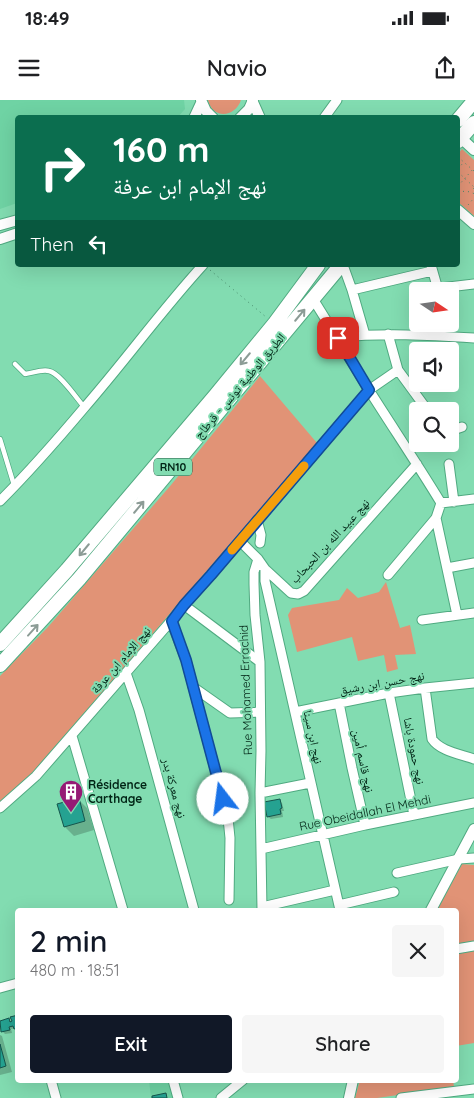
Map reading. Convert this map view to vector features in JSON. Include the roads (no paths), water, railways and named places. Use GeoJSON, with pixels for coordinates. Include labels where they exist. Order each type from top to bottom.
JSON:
{"type":"FeatureCollection","features":[{"type":"Feature","properties":{"kind":"highway"},"geometry":{"type":"LineString","coordinates":[[460,118],[474,101]]}},
{"type":"Feature","properties":{"kind":"highway"},"geometry":{"type":"LineString","coordinates":[[460,139],[474,123]]}},
{"type":"Feature","properties":{"kind":"highway","name":"الطريق الوطنية تونس - قرطاج"},"geometry":{"type":"LineString","coordinates":[[0,644],[68,570],[275,324],[316,267]]}},
{"type":"Feature","properties":{"kind":"highway","name":"الطريق الوطنية تونس - قرطاج"},"geometry":{"type":"LineString","coordinates":[[0,665],[79,579],[340,267]]}},
{"type":"Feature","properties":{"kind":"street"},"geometry":{"type":"LineString","coordinates":[[243,115],[249,109],[252,100]]}},
{"type":"Feature","properties":{"kind":"street"},"geometry":{"type":"LineString","coordinates":[[252,100],[259,115]]}},
{"type":"Feature","properties":{"kind":"street"},"geometry":{"type":"LineString","coordinates":[[326,115],[337,100]]}},
{"type":"Feature","properties":{"kind":"street"},"geometry":{"type":"LineString","coordinates":[[195,115],[201,102]]}},
{"type":"Feature","properties":{"kind":"street"},"geometry":{"type":"LineString","coordinates":[[201,102],[210,115]]}},
{"type":"Feature","properties":{"kind":"street"},"geometry":{"type":"LineString","coordinates":[[460,141],[474,150]]}},
{"type":"Feature","properties":{"kind":"street"},"geometry":{"type":"LineString","coordinates":[[460,212],[474,224]]}},
{"type":"Feature","properties":{"kind":"street"},"geometry":{"type":"LineString","coordinates":[[0,225],[15,221]]}},
{"type":"Feature","properties":{"kind":"street"},"geometry":{"type":"LineString","coordinates":[[0,239],[15,234]]}},
{"type":"Feature","properties":{"kind":"street"},"geometry":{"type":"LineString","coordinates":[[0,501],[85,408],[176,295],[201,267]]}},
{"type":"Feature","properties":{"kind":"street"},"geometry":{"type":"LineString","coordinates":[[343,267],[352,290],[365,335]]}},
{"type":"Feature","properties":{"kind":"street"},"geometry":{"type":"LineString","coordinates":[[352,290],[431,268],[437,286],[440,288],[474,284]]}},
{"type":"Feature","properties":{"kind":"street"},"geometry":{"type":"LineString","coordinates":[[313,299],[441,503]]}},
{"type":"Feature","properties":{"kind":"street"},"geometry":{"type":"LineString","coordinates":[[338,338],[388,334],[474,338]]}},
{"type":"Feature","properties":{"kind":"street"},"geometry":{"type":"LineString","coordinates":[[388,334],[398,370],[421,402]]}},
{"type":"Feature","properties":{"kind":"street","name":"نهج الإمام ابن عرفة"},"geometry":{"type":"LineString","coordinates":[[0,808],[36,776],[72,736],[369,390],[398,370]]}},
{"type":"Feature","properties":{"kind":"street","name":"نهج عبيد الله بن الحبحاب"},"geometry":{"type":"LineString","coordinates":[[240,540],[258,559],[264,569],[291,593],[298,594],[304,591],[417,464]]}},
{"type":"Feature","properties":{"kind":"street"},"geometry":{"type":"LineString","coordinates":[[449,464],[454,502]]}},
{"type":"Feature","properties":{"kind":"street"},"geometry":{"type":"LineString","coordinates":[[441,503],[474,500]]}},
{"type":"Feature","properties":{"kind":"street"},"geometry":{"type":"LineString","coordinates":[[388,575],[436,518],[441,503]]}},
{"type":"Feature","properties":{"kind":"street"},"geometry":{"type":"LineString","coordinates":[[436,518],[457,615]]}},
{"type":"Feature","properties":{"kind":"street"},"geometry":{"type":"LineString","coordinates":[[258,520],[261,535],[260,543]]}},
{"type":"Feature","properties":{"kind":"street","name":"Rue Mohamed Errachid"},"geometry":{"type":"LineString","coordinates":[[258,559],[254,572],[254,584],[260,662],[262,908]]}},
{"type":"Feature","properties":{"kind":"street"},"geometry":{"type":"LineString","coordinates":[[447,568],[474,564]]}},
{"type":"Feature","properties":{"kind":"street","name":"نهج ابن سينا"},"geometry":{"type":"LineString","coordinates":[[264,569],[265,581],[339,908]]}},
{"type":"Feature","properties":{"kind":"street"},"geometry":{"type":"LineString","coordinates":[[184,605],[260,662]]}},
{"type":"Feature","properties":{"kind":"street"},"geometry":{"type":"LineString","coordinates":[[422,620],[474,614]]}},
{"type":"Feature","properties":{"kind":"street"},"geometry":{"type":"LineString","coordinates":[[172,621],[186,660],[228,818],[230,838],[229,900]]}},
{"type":"Feature","properties":{"kind":"street","name":"نهج معركة بدر"},"geometry":{"type":"LineString","coordinates":[[126,673],[139,710],[193,908]]}},
{"type":"Feature","properties":{"kind":"street","name":"نهج حسن ابن رشيق"},"geometry":{"type":"LineString","coordinates":[[295,712],[389,693],[474,683]]}},
{"type":"Feature","properties":{"kind":"street"},"geometry":{"type":"LineString","coordinates":[[193,687],[230,713],[260,712]]}},
{"type":"Feature","properties":{"kind":"street"},"geometry":{"type":"LineString","coordinates":[[426,688],[432,739],[443,748],[474,759]]}},
{"type":"Feature","properties":{"kind":"street","name":"نهج حمودة باشا"},"geometry":{"type":"LineString","coordinates":[[389,693],[414,815]]}},
{"type":"Feature","properties":{"kind":"street","name":"نهج قاسم أمين"},"geometry":{"type":"LineString","coordinates":[[338,703],[365,825]]}},
{"type":"Feature","properties":{"kind":"street"},"geometry":{"type":"LineString","coordinates":[[72,736],[122,908]]}},
{"type":"Feature","properties":{"kind":"street"},"geometry":{"type":"LineString","coordinates":[[260,793],[310,783]]}},
{"type":"Feature","properties":{"kind":"street","name":"Rue Obeidallah El Mehdi"},"geometry":{"type":"LineString","coordinates":[[261,850],[365,825],[474,803]]}},
{"type":"Feature","properties":{"kind":"street"},"geometry":{"type":"LineString","coordinates":[[433,908],[474,831]]}},
{"type":"Feature","properties":{"kind":"street"},"geometry":{"type":"LineString","coordinates":[[397,873],[459,859],[474,858]]}},
{"type":"Feature","properties":{"kind":"street"},"geometry":{"type":"LineString","coordinates":[[262,908],[335,890]]}},
{"type":"Feature","properties":{"kind":"street"},"geometry":{"type":"LineString","coordinates":[[339,908],[394,892]]}},
{"type":"Feature","properties":{"kind":"street"},"geometry":{"type":"LineString","coordinates":[[459,948],[474,946]]}},
{"type":"Feature","properties":{"kind":"street"},"geometry":{"type":"LineString","coordinates":[[0,988],[15,984]]}},
{"type":"Feature","properties":{"kind":"street"},"geometry":{"type":"LineString","coordinates":[[51,1083],[56,1098]]}},
{"type":"Feature","properties":{"kind":"street"},"geometry":{"type":"LineString","coordinates":[[174,1083],[178,1098]]}},
{"type":"Feature","properties":{"kind":"street"},"geometry":{"type":"LineString","coordinates":[[221,1098],[239,1083]]}},
{"type":"Feature","properties":{"kind":"street"},"geometry":{"type":"LineString","coordinates":[[349,1098],[352,1083]]}},
{"type":"Feature","properties":{"kind":"street"},"geometry":{"type":"LineString","coordinates":[[402,1098],[474,1089]]}},
{"type":"Feature","properties":{"kind":"lane"},"geometry":{"type":"LineString","coordinates":[[15,364],[25,374],[47,370],[53,372],[85,408]]}},
{"type":"Feature","properties":{"kind":"lane"},"geometry":{"type":"LineString","coordinates":[[0,438],[14,487]]}},
{"type":"Feature","properties":{"kind":"place","name":"Résidence Carthage"},"geometry":{"type":"Point","coordinates":[71,813]}}]}
